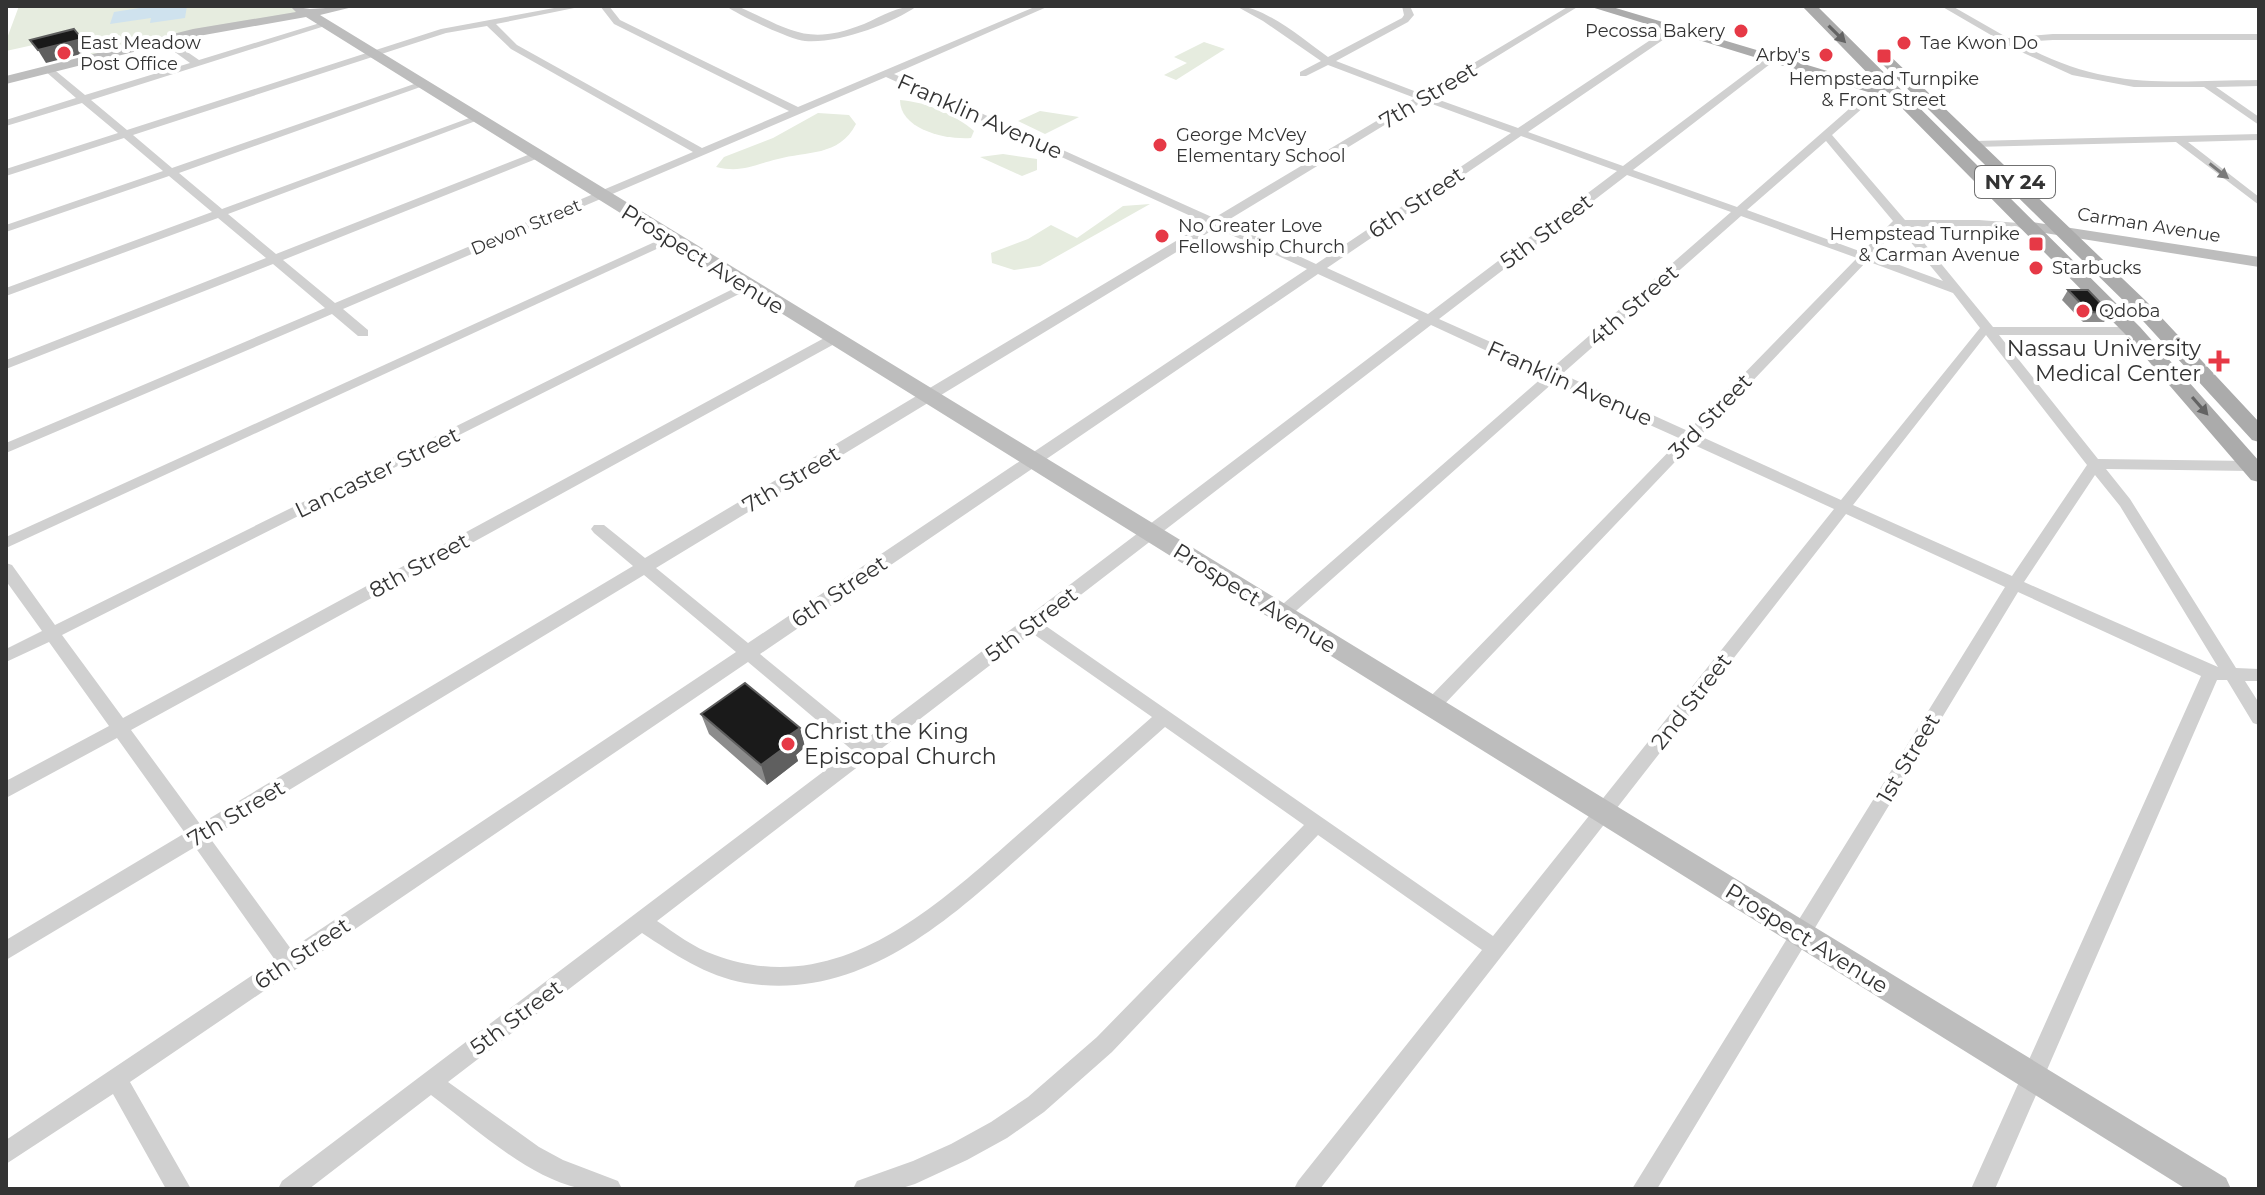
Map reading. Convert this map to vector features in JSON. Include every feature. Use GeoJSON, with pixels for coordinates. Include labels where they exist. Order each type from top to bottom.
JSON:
{"type":"FeatureCollection","features":[{"type":"Feature","properties":{"kind":"main road"},"geometry":{"type":"LineString","coordinates":[[1595,6],[1936,108]]}},
{"type":"Feature","properties":{"kind":"main road","name":"NY 24"},"geometry":{"type":"LineString","coordinates":[[1809,6],[2133,331],[2255,470]]}},
{"type":"Feature","properties":{"kind":"main road","name":"NY 24"},"geometry":{"type":"LineString","coordinates":[[1830,6],[2066,232],[2161,327],[2259,435]]}},
{"type":"Feature","properties":{"kind":"street"},"geometry":{"type":"LineString","coordinates":[[6,80],[164,40],[301,10],[351,6]]}},
{"type":"Feature","properties":{"kind":"street"},"geometry":{"type":"LineString","coordinates":[[6,173],[444,31],[580,6]]}},
{"type":"Feature","properties":{"kind":"street"},"geometry":{"type":"LineString","coordinates":[[604,6],[617,22],[797,111]]}},
{"type":"Feature","properties":{"kind":"street"},"geometry":{"type":"LineString","coordinates":[[730,6],[802,38],[814,40],[839,35],[913,6]]}},
{"type":"Feature","properties":{"kind":"street"},"geometry":{"type":"LineString","coordinates":[[877,6],[895,13]]}},
{"type":"Feature","properties":{"kind":"street","name":"Devon Street"},"geometry":{"type":"LineString","coordinates":[[6,448],[1045,6]]}},
{"type":"Feature","properties":{"kind":"street"},"geometry":{"type":"LineString","coordinates":[[1240,6],[1266,19],[1328,61],[1957,290]]}},
{"type":"Feature","properties":{"kind":"street"},"geometry":{"type":"LineString","coordinates":[[1303,74],[1405,20],[1409,15],[1406,6]]}},
{"type":"Feature","properties":{"kind":"street","name":"7th Street"},"geometry":{"type":"LineString","coordinates":[[6,951],[1575,6]]}},
{"type":"Feature","properties":{"kind":"street"},"geometry":{"type":"LineString","coordinates":[[1945,6],[2059,66],[2091,77],[2119,82],[2259,83]]}},
{"type":"Feature","properties":{"kind":"street","name":"Prospect Avenue"},"geometry":{"type":"LineString","coordinates":[[301,10],[2215,1189]]}},
{"type":"Feature","properties":{"kind":"street"},"geometry":{"type":"LineString","coordinates":[[488,22],[514,47],[701,152]]}},
{"type":"Feature","properties":{"kind":"street"},"geometry":{"type":"LineString","coordinates":[[6,123],[323,25]]}},
{"type":"Feature","properties":{"kind":"street","name":"6th Street"},"geometry":{"type":"LineString","coordinates":[[6,1153],[1673,29]]}},
{"type":"Feature","properties":{"kind":"street"},"geometry":{"type":"LineString","coordinates":[[2010,40],[2053,37],[2259,37]]}},
{"type":"Feature","properties":{"kind":"street"},"geometry":{"type":"LineString","coordinates":[[164,40],[198,64]]}},
{"type":"Feature","properties":{"kind":"street","name":"5th Street"},"geometry":{"type":"LineString","coordinates":[[290,1189],[1771,59]]}},
{"type":"Feature","properties":{"kind":"street"},"geometry":{"type":"LineString","coordinates":[[48,69],[363,333]]}},
{"type":"Feature","properties":{"kind":"street","name":"Franklin Avenue"},"geometry":{"type":"LineString","coordinates":[[886,74],[2014,585],[2221,673],[2259,675]]}},
{"type":"Feature","properties":{"kind":"street"},"geometry":{"type":"LineString","coordinates":[[2204,83],[2259,122]]}},
{"type":"Feature","properties":{"kind":"street"},"geometry":{"type":"LineString","coordinates":[[6,229],[421,85]]}},
{"type":"Feature","properties":{"kind":"street","name":"4th Street"},"geometry":{"type":"LineString","coordinates":[[1282,614],[1877,90]]}},
{"type":"Feature","properties":{"kind":"street"},"geometry":{"type":"LineString","coordinates":[[6,292],[476,119]]}},
{"type":"Feature","properties":{"kind":"street"},"geometry":{"type":"LineString","coordinates":[[1826,134],[1957,290],[2125,503],[2221,673],[2259,718]]}},
{"type":"Feature","properties":{"kind":"street"},"geometry":{"type":"LineString","coordinates":[[1974,144],[2259,137]]}},
{"type":"Feature","properties":{"kind":"street"},"geometry":{"type":"LineString","coordinates":[[2178,139],[2259,202]]}},
{"type":"Feature","properties":{"kind":"street"},"geometry":{"type":"LineString","coordinates":[[6,365],[537,155]]}},
{"type":"Feature","properties":{"kind":"street"},"geometry":{"type":"LineString","coordinates":[[1903,224],[1979,223],[2032,227]]}},
{"type":"Feature","properties":{"kind":"street","name":"3rd Street"},"geometry":{"type":"LineString","coordinates":[[1431,707],[1864,256],[1896,224],[1903,224]]}},
{"type":"Feature","properties":{"kind":"street","name":"Carman Avenue"},"geometry":{"type":"LineString","coordinates":[[2032,227],[2259,262]]}},
{"type":"Feature","properties":{"kind":"street"},"geometry":{"type":"LineString","coordinates":[[6,543],[670,239]]}},
{"type":"Feature","properties":{"kind":"street","name":"Lancaster Street"},"geometry":{"type":"LineString","coordinates":[[6,656],[747,287]]}},
{"type":"Feature","properties":{"kind":"street","name":"2nd Street"},"geometry":{"type":"LineString","coordinates":[[1306,1189],[1982,331],[1990,331]]}},
{"type":"Feature","properties":{"kind":"street"},"geometry":{"type":"LineString","coordinates":[[1990,331],[2133,331]]}},
{"type":"Feature","properties":{"kind":"street","name":"8th Street"},"geometry":{"type":"LineString","coordinates":[[6,790],[833,339]]}},
{"type":"Feature","properties":{"kind":"street"},"geometry":{"type":"LineString","coordinates":[[2095,464],[2255,470]]}},
{"type":"Feature","properties":{"kind":"street","name":"1st Street"},"geometry":{"type":"LineString","coordinates":[[1644,1189],[2014,585],[2095,464]]}},
{"type":"Feature","properties":{"kind":"street"},"geometry":{"type":"LineString","coordinates":[[599,529],[865,750]]}},
{"type":"Feature","properties":{"kind":"street"},"geometry":{"type":"LineString","coordinates":[[6,569],[288,962]]}},
{"type":"Feature","properties":{"kind":"street"},"geometry":{"type":"LineString","coordinates":[[1031,624],[1495,948]]}},
{"type":"Feature","properties":{"kind":"street"},"geometry":{"type":"LineString","coordinates":[[1983,1189],[2032,1076],[2221,673]]}},
{"type":"Feature","properties":{"kind":"street"},"geometry":{"type":"LineString","coordinates":[[641,921],[707,962],[763,975],[818,973],[878,955],[912,936],[946,910],[1164,717]]}},
{"type":"Feature","properties":{"kind":"street"},"geometry":{"type":"LineString","coordinates":[[865,1189],[955,1156],[1010,1125],[1055,1092],[1102,1049],[1317,824]]}},
{"type":"Feature","properties":{"kind":"street"},"geometry":{"type":"LineString","coordinates":[[116,1079],[179,1189]]}},
{"type":"Feature","properties":{"kind":"street"},"geometry":{"type":"LineString","coordinates":[[431,1082],[531,1155],[584,1184],[610,1189]]}},
{"type":"Feature","properties":{"kind":"shaded area"},"geometry":{"type":"Polygon","coordinates":[[[19,6],[296,6],[305,14],[94,57],[74,36],[6,51],[6,41],[19,6]]]}},
{"type":"Feature","properties":{"kind":"shaded area"},"geometry":{"type":"Polygon","coordinates":[[[1204,42],[1225,49],[1176,80],[1164,75],[1187,63],[1174,57],[1204,42]]]}},
{"type":"Feature","properties":{"kind":"shaded area"},"geometry":{"type":"Polygon","coordinates":[[[900,100],[920,103],[949,114],[974,131],[971,138],[938,135],[916,126],[902,110],[900,100]]]}},
{"type":"Feature","properties":{"kind":"shaded area"},"geometry":{"type":"Polygon","coordinates":[[[1040,111],[1079,117],[1045,134],[1018,121],[1040,111]]]}},
{"type":"Feature","properties":{"kind":"shaded area"},"geometry":{"type":"Polygon","coordinates":[[[818,113],[849,115],[856,124],[841,142],[821,151],[740,169],[716,167],[724,157],[773,138],[818,113]]]}},
{"type":"Feature","properties":{"kind":"shaded area"},"geometry":{"type":"Polygon","coordinates":[[[1003,154],[1037,159],[1037,170],[1022,176],[980,157],[1003,154]]]}},
{"type":"Feature","properties":{"kind":"shaded area"},"geometry":{"type":"Polygon","coordinates":[[[1150,204],[1040,266],[1014,270],[992,263],[991,253],[1028,239],[1051,225],[1077,238],[1123,206],[1150,204]]]}},
{"type":"Feature","properties":{"kind":"water"},"geometry":{"type":"Polygon","coordinates":[[[152,6],[187,6],[185,18],[150,23],[151,18],[110,24],[114,12],[152,6]]]}},
{"type":"Feature","properties":{"kind":"building"},"geometry":{"type":"Polygon","coordinates":[[[74,29],[82,39],[38,50],[30,40],[74,29]]]}},
{"type":"Feature","properties":{"kind":"building"},"geometry":{"type":"Polygon","coordinates":[[[2068,290],[2088,290],[2110,313],[2089,312],[2068,290]]]}},
{"type":"Feature","properties":{"kind":"building"},"geometry":{"type":"Polygon","coordinates":[[[745,683],[800,728],[787,737],[792,742],[761,765],[701,714],[745,683]]]}},
{"type":"Feature","properties":{"kind":"place","name":"Pecossa Bakery"},"geometry":{"type":"Point","coordinates":[1741,31]}},
{"type":"Feature","properties":{"kind":"place","name":"Tae Kwon Do"},"geometry":{"type":"Point","coordinates":[1904,43]}},
{"type":"Feature","properties":{"kind":"place","name":"East Meadow Post Office"},"geometry":{"type":"Point","coordinates":[64,53]}},
{"type":"Feature","properties":{"kind":"place","name":"Arby's"},"geometry":{"type":"Point","coordinates":[1826,55]}},
{"type":"Feature","properties":{"kind":"place","name":"Hempstead Turnpike & Front Street"},"geometry":{"type":"Point","coordinates":[1884,56]}},
{"type":"Feature","properties":{"kind":"place","name":"George McVey Elementary School"},"geometry":{"type":"Point","coordinates":[1160,145]}},
{"type":"Feature","properties":{"kind":"place","name":"No Greater Love Fellowship Church"},"geometry":{"type":"Point","coordinates":[1162,236]}},
{"type":"Feature","properties":{"kind":"place","name":"Hempstead Turnpike & Carman Avenue"},"geometry":{"type":"Point","coordinates":[2036,244]}},
{"type":"Feature","properties":{"kind":"place","name":"Starbucks"},"geometry":{"type":"Point","coordinates":[2036,268]}},
{"type":"Feature","properties":{"kind":"place","name":"Qdoba"},"geometry":{"type":"Point","coordinates":[2083,311]}},
{"type":"Feature","properties":{"kind":"place","name":"Nassau University Medical Center"},"geometry":{"type":"Point","coordinates":[2219,361]}},
{"type":"Feature","properties":{"kind":"place","name":"Christ the King Episcopal Church"},"geometry":{"type":"Point","coordinates":[788,744]}}]}
